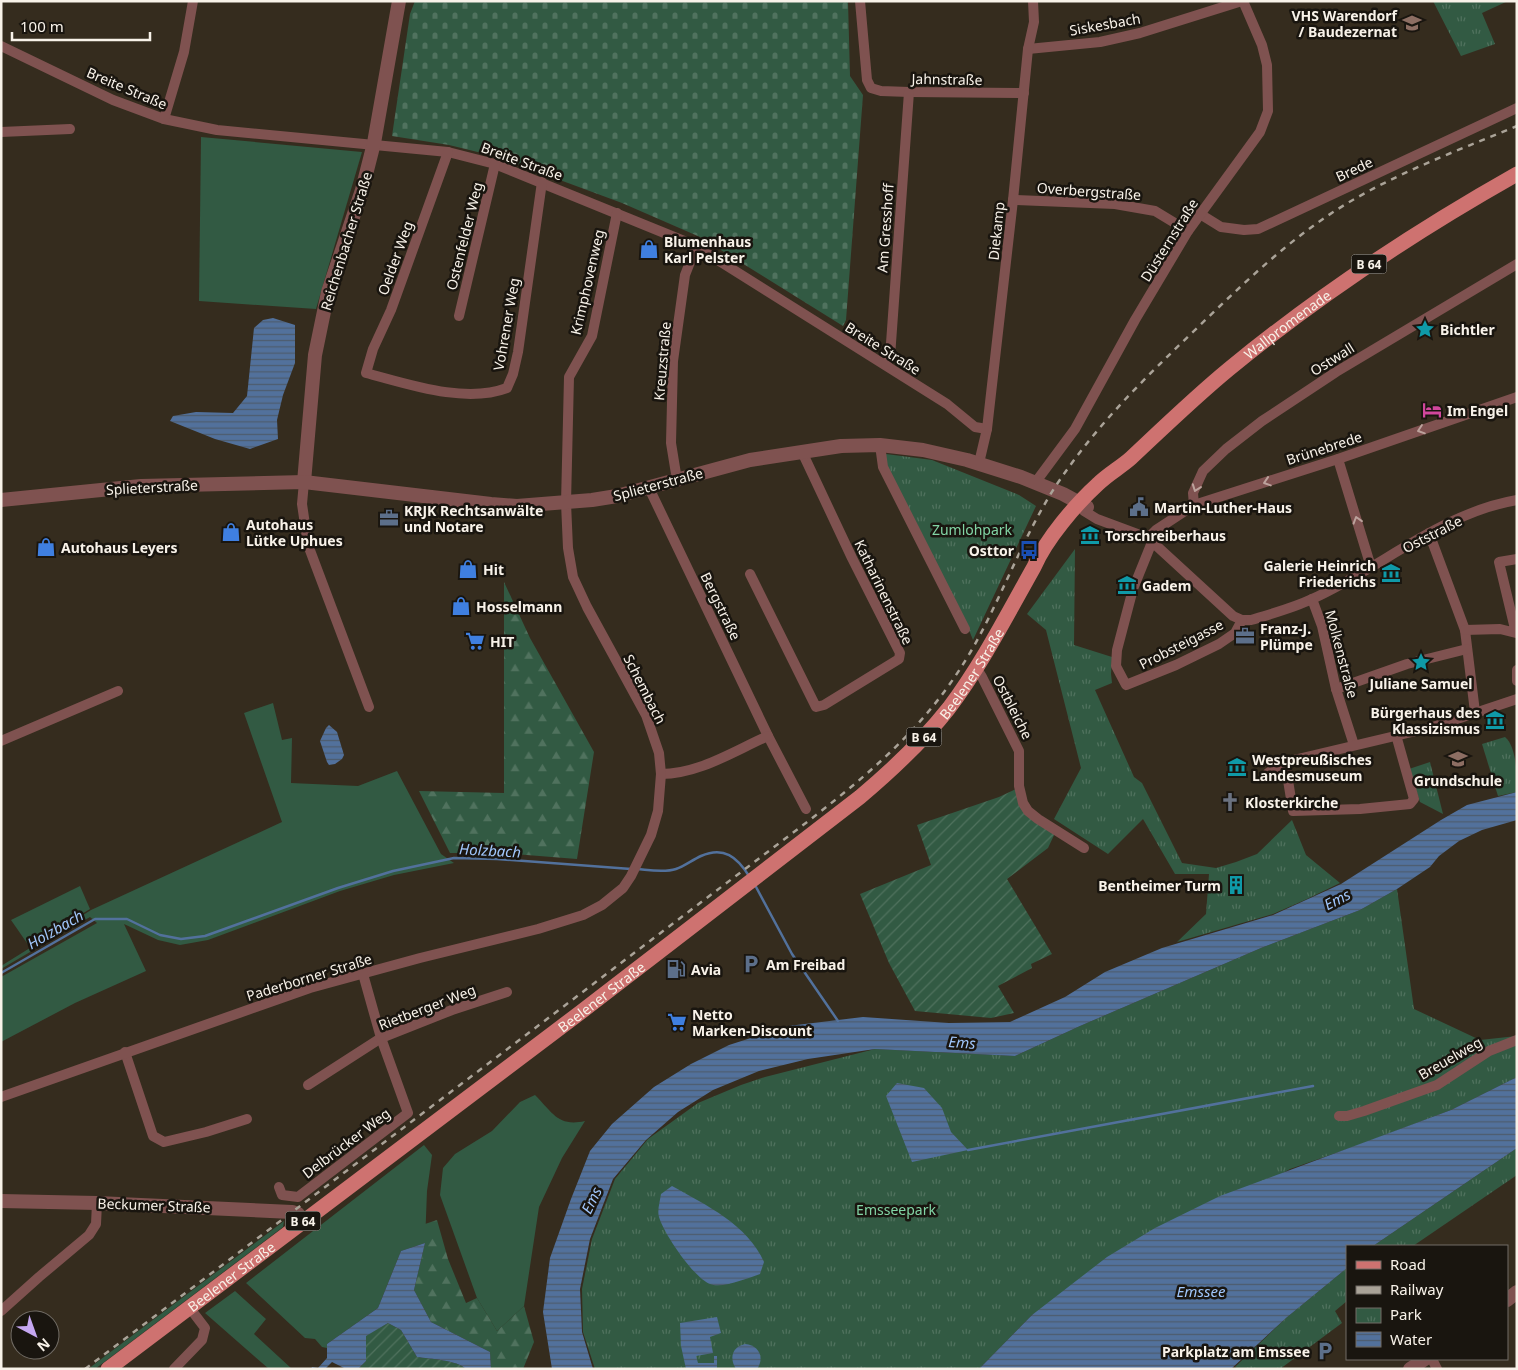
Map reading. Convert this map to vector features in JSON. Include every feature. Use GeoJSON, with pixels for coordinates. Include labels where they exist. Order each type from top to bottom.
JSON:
{"type":"FeatureCollection","features":[{"type":"Feature","properties":{"kind":"main road","name":"Wallpromenade"},"geometry":{"type":"LineString","coordinates":[[1082,507],[1099,483],[1130,460],[1230,368],[1333,289],[1374,261],[1517,174]]}},
{"type":"Feature","properties":{"kind":"main road","name":"Beelener Straße"},"geometry":{"type":"LineString","coordinates":[[108,1369],[753,880],[853,803],[888,773],[927,734],[949,708],[977,669],[1048,542],[1082,507]]}},
{"type":"Feature","properties":{"kind":"street"},"geometry":{"type":"LineString","coordinates":[[164,119],[184,52],[193,1]]}},
{"type":"Feature","properties":{"kind":"street","name":"Reichenbacher Straße"},"geometry":{"type":"LineString","coordinates":[[304,482],[315,354],[328,292],[362,190],[374,144],[399,1]]}},
{"type":"Feature","properties":{"kind":"street","name":"Jahnstraße"},"geometry":{"type":"LineString","coordinates":[[860,1],[867,80],[871,88],[881,91],[909,92],[1024,93]]}},
{"type":"Feature","properties":{"kind":"street","name":"Diekamp"},"geometry":{"type":"LineString","coordinates":[[980,464],[987,429],[1028,49],[1034,22],[1033,1]]}},
{"type":"Feature","properties":{"kind":"street","name":"Siskesbach"},"geometry":{"type":"LineString","coordinates":[[1028,49],[1108,40],[1140,33],[1242,1]]}},
{"type":"Feature","properties":{"kind":"street","name":"Düsternstraße"},"geometry":{"type":"LineString","coordinates":[[1035,483],[1075,429],[1135,320],[1188,231],[1260,132],[1268,111],[1266,65],[1262,45],[1242,1]]}},
{"type":"Feature","properties":{"kind":"street","name":"Breite Straße"},"geometry":{"type":"LineString","coordinates":[[1,46],[113,100],[164,119],[217,130],[448,152],[496,164],[696,247],[947,404],[975,427],[987,429]]}},
{"type":"Feature","properties":{"kind":"street","name":"Am Gresshoff"},"geometry":{"type":"LineString","coordinates":[[886,365],[890,357],[909,92]]}},
{"type":"Feature","properties":{"kind":"street","name":"Brede"},"geometry":{"type":"LineString","coordinates":[[1200,214],[1221,227],[1244,230],[1258,229],[1517,108]]}},
{"type":"Feature","properties":{"kind":"street"},"geometry":{"type":"LineString","coordinates":[[1,132],[70,129]]}},
{"type":"Feature","properties":{"kind":"street","name":"Oelder Weg"},"geometry":{"type":"LineString","coordinates":[[366,373],[373,349],[391,310],[448,152]]}},
{"type":"Feature","properties":{"kind":"street","name":"Ostenfelder Weg"},"geometry":{"type":"LineString","coordinates":[[459,316],[496,164]]}},
{"type":"Feature","properties":{"kind":"street","name":"Vohrener Weg"},"geometry":{"type":"LineString","coordinates":[[366,373],[424,388],[460,393],[493,393],[507,388],[513,374],[518,352],[542,182]]}},
{"type":"Feature","properties":{"kind":"street","name":"Overbergstraße"},"geometry":{"type":"LineString","coordinates":[[1013,200],[1115,204],[1155,211],[1188,231]]}},
{"type":"Feature","properties":{"kind":"street","name":"Krimphovenweg"},"geometry":{"type":"LineString","coordinates":[[566,504],[569,377],[592,336],[617,213]]}},
{"type":"Feature","properties":{"kind":"street","name":"Kreuzstraße"},"geometry":{"type":"LineString","coordinates":[[677,480],[671,444],[673,361],[685,275],[696,247]]}},
{"type":"Feature","properties":{"kind":"street","name":"Ostwall"},"geometry":{"type":"LineString","coordinates":[[1194,505],[1193,493],[1203,471],[1226,449],[1262,421],[1336,372],[1517,264]]}},
{"type":"Feature","properties":{"kind":"street","name":"Brünebrede"},"geometry":{"type":"LineString","coordinates":[[1150,540],[1156,530],[1194,505],[1517,397]]}},
{"type":"Feature","properties":{"kind":"street"},"geometry":{"type":"LineString","coordinates":[[880,445],[883,467],[965,629]]}},
{"type":"Feature","properties":{"kind":"street","name":"Splieterstraße"},"geometry":{"type":"LineString","coordinates":[[1,500],[141,486],[304,482],[491,504],[518,506],[566,504],[617,496],[699,472],[750,460],[842,446],[880,445],[923,450],[980,464],[1063,494],[1082,507]]}},
{"type":"Feature","properties":{"kind":"street","name":"Katharinenstraße"},"geometry":{"type":"LineString","coordinates":[[750,574],[816,707],[824,705],[899,659],[900,653],[852,558],[803,451]]}},
{"type":"Feature","properties":{"kind":"street"},"geometry":{"type":"LineString","coordinates":[[1338,458],[1371,567]]}},
{"type":"Feature","properties":{"kind":"street","name":"Splieterstraße"},"geometry":{"type":"LineString","coordinates":[[1007,474],[1019,481],[1082,507]]}},
{"type":"Feature","properties":{"kind":"street"},"geometry":{"type":"LineString","coordinates":[[304,482],[302,504],[308,545],[369,707]]}},
{"type":"Feature","properties":{"kind":"street","name":"Bergstraße"},"geometry":{"type":"LineString","coordinates":[[649,488],[768,736],[806,809]]}},
{"type":"Feature","properties":{"kind":"street","name":"Oststraße"},"geometry":{"type":"LineString","coordinates":[[1242,620],[1251,620],[1312,599],[1371,567],[1429,532],[1504,502],[1517,500]]}},
{"type":"Feature","properties":{"kind":"street","name":"Schembach"},"geometry":{"type":"LineString","coordinates":[[566,504],[568,548],[573,577],[586,607],[646,715],[660,753],[661,774],[658,811],[651,835],[639,862],[623,888]]}},
{"type":"Feature","properties":{"kind":"street"},"geometry":{"type":"LineString","coordinates":[[1082,507],[1123,529],[1150,540],[1233,616],[1242,620]]}},
{"type":"Feature","properties":{"kind":"street"},"geometry":{"type":"LineString","coordinates":[[1429,532],[1465,630],[1475,712]]}},
{"type":"Feature","properties":{"kind":"street","name":"Probsteigasse"},"geometry":{"type":"LineString","coordinates":[[1150,540],[1133,589],[1117,650],[1116,666],[1126,685],[1176,665],[1219,644],[1235,633],[1242,620]]}},
{"type":"Feature","properties":{"kind":"street"},"geometry":{"type":"LineString","coordinates":[[1516,637],[1499,562],[1517,559]]}},
{"type":"Feature","properties":{"kind":"street","name":"Molkenstraße"},"geometry":{"type":"LineString","coordinates":[[1312,599],[1322,626],[1336,689],[1354,745]]}},
{"type":"Feature","properties":{"kind":"street"},"geometry":{"type":"LineString","coordinates":[[1465,630],[1500,629],[1516,637]]}},
{"type":"Feature","properties":{"kind":"street"},"geometry":{"type":"LineString","coordinates":[[1336,689],[1407,664],[1467,650]]}},
{"type":"Feature","properties":{"kind":"street","name":"Ostbleiche"},"geometry":{"type":"LineString","coordinates":[[977,669],[1019,751],[1019,786],[1023,803],[1028,811],[1038,820],[1084,848]]}},
{"type":"Feature","properties":{"kind":"street"},"geometry":{"type":"LineString","coordinates":[[1517,670],[1517,681]]}},
{"type":"Feature","properties":{"kind":"street"},"geometry":{"type":"LineString","coordinates":[[2,737],[118,691]]}},
{"type":"Feature","properties":{"kind":"street"},"geometry":{"type":"LineString","coordinates":[[1268,773],[1285,762],[1433,727],[1517,699]]}},
{"type":"Feature","properties":{"kind":"street"},"geometry":{"type":"LineString","coordinates":[[1285,762],[1293,812],[1360,809],[1410,804],[1414,799],[1396,735]]}},
{"type":"Feature","properties":{"kind":"street"},"geometry":{"type":"LineString","coordinates":[[661,774],[699,768],[768,736]]}},
{"type":"Feature","properties":{"kind":"street","name":"Paderborner Straße"},"geometry":{"type":"LineString","coordinates":[[1,1097],[310,988],[538,930],[583,915],[602,905],[623,888]]}},
{"type":"Feature","properties":{"kind":"street","name":"Delbrücker Weg"},"geometry":{"type":"LineString","coordinates":[[279,1187],[282,1195],[298,1196],[408,1113],[381,1038],[363,974]]}},
{"type":"Feature","properties":{"kind":"street","name":"Rietberger Weg"},"geometry":{"type":"LineString","coordinates":[[308,1085],[381,1038],[452,1010],[507,992]]}},
{"type":"Feature","properties":{"kind":"street","name":"Breuelweg"},"geometry":{"type":"LineString","coordinates":[[1339,1116],[1364,1112],[1437,1085],[1489,1051],[1517,1040]]}},
{"type":"Feature","properties":{"kind":"street"},"geometry":{"type":"LineString","coordinates":[[125,1052],[153,1136],[164,1142],[206,1132],[246,1119]]}},
{"type":"Feature","properties":{"kind":"street","name":"Beckumer Straße"},"geometry":{"type":"LineString","coordinates":[[1,1201],[96,1203],[292,1212],[298,1214],[303,1221]]}},
{"type":"Feature","properties":{"kind":"street"},"geometry":{"type":"LineString","coordinates":[[1,1312],[38,1277],[89,1235],[96,1224],[96,1203]]}},
{"type":"Feature","properties":{"kind":"street"},"geometry":{"type":"LineString","coordinates":[[174,1369],[202,1340],[206,1328],[189,1307]]}},
{"type":"Feature","properties":{"kind":"street"},"geometry":{"type":"LineString","coordinates":[[1410,1369],[1424,1360]]}},
{"type":"Feature","properties":{"kind":"green space"},"geometry":{"type":"Polygon","coordinates":[[[415,1],[848,1],[850,76],[863,95],[846,320],[843,326],[700,237],[622,203],[498,157],[449,145],[392,136],[410,14],[415,1]]]}},
{"type":"Feature","properties":{"kind":"green space"},"geometry":{"type":"Polygon","coordinates":[[[1433,1],[1508,1],[1482,13],[1495,44],[1461,56],[1433,1]]]}},
{"type":"Feature","properties":{"kind":"green space"},"geometry":{"type":"Polygon","coordinates":[[[201,137],[362,152],[316,309],[199,301],[201,137]]]}},
{"type":"Feature","properties":{"kind":"green space","name":"Zumlohpark"},"geometry":{"type":"Polygon","coordinates":[[[886,454],[932,460],[1019,495],[1036,506],[973,640],[886,466],[886,454]]]}},
{"type":"Feature","properties":{"kind":"green space"},"geometry":{"type":"Polygon","coordinates":[[[1075,549],[1074,645],[1112,657],[1112,683],[1095,690],[1134,777],[1142,783],[1182,863],[1216,868],[1257,854],[1292,820],[1306,855],[1340,883],[1273,914],[1177,942],[1206,914],[1209,874],[1175,874],[1143,819],[1108,854],[1054,819],[1081,768],[1046,630],[1027,614],[1075,549]]]}},
{"type":"Feature","properties":{"kind":"green space"},"geometry":{"type":"Polygon","coordinates":[[[504,582],[530,638],[594,752],[577,859],[501,853],[450,853],[419,791],[504,793],[504,582]]]}},
{"type":"Feature","properties":{"kind":"green space"},"geometry":{"type":"Polygon","coordinates":[[[273,703],[282,740],[292,738],[291,783],[358,786],[397,771],[441,854],[454,863],[394,875],[340,891],[208,940],[180,945],[158,940],[124,924],[146,971],[75,1003],[1,1042],[1,977],[97,923],[90,917],[1,969],[1,966],[91,910],[282,822],[244,713],[273,703]]]}},
{"type":"Feature","properties":{"kind":"green space"},"geometry":{"type":"Polygon","coordinates":[[[1505,737],[1514,755],[1517,792],[1498,796],[1482,744],[1505,737]]]}},
{"type":"Feature","properties":{"kind":"green space"},"geometry":{"type":"Polygon","coordinates":[[[1430,762],[1443,814],[1420,802],[1409,769],[1430,762]]]}},
{"type":"Feature","properties":{"kind":"green space"},"geometry":{"type":"Polygon","coordinates":[[[1016,789],[1020,805],[1055,833],[1048,848],[1007,879],[1052,954],[1031,964],[1032,968],[998,986],[1014,1013],[991,1018],[915,1011],[889,963],[860,894],[931,865],[917,825],[999,797],[1016,789]]]}},
{"type":"Feature","properties":{"kind":"green space"},"geometry":{"type":"Polygon","coordinates":[[[80,886],[90,909],[29,946],[11,920],[80,886]]]}},
{"type":"Feature","properties":{"kind":"green space","name":"Emsseepark"},"geometry":{"type":"Polygon","coordinates":[[[1397,889],[1414,1009],[1480,1040],[1517,1036],[1517,1077],[1451,1110],[1290,1169],[1032,1315],[979,1369],[595,1369],[583,1332],[582,1289],[592,1239],[615,1179],[648,1139],[698,1103],[765,1077],[875,1049],[1015,1056],[1261,948],[1360,910],[1397,889]]]}},
{"type":"Feature","properties":{"kind":"green space"},"geometry":{"type":"Polygon","coordinates":[[[535,1095],[552,1113],[562,1120],[568,1122],[585,1121],[562,1158],[539,1207],[524,1306],[497,1331],[477,1298],[440,1195],[443,1168],[455,1154],[492,1131],[520,1102],[535,1095]]]}},
{"type":"Feature","properties":{"kind":"green space"},"geometry":{"type":"Polygon","coordinates":[[[424,1145],[432,1155],[427,1191],[425,1243],[401,1251],[378,1308],[327,1344],[327,1348],[322,1347],[315,1339],[305,1338],[246,1283],[424,1145]]]}},
{"type":"Feature","properties":{"kind":"green space"},"geometry":{"type":"Polygon","coordinates":[[[1517,1148],[1517,1175],[1414,1245],[1374,1245],[1517,1148]]]}},
{"type":"Feature","properties":{"kind":"green space"},"geometry":{"type":"Polygon","coordinates":[[[437,1220],[448,1259],[466,1303],[477,1298],[497,1331],[524,1306],[534,1342],[523,1369],[491,1369],[490,1352],[431,1322],[414,1290],[425,1243],[425,1224],[437,1220]]]}},
{"type":"Feature","properties":{"kind":"green space"},"geometry":{"type":"Polygon","coordinates":[[[284,1221],[283,1227],[95,1369],[88,1369],[284,1221]]]}},
{"type":"Feature","properties":{"kind":"green space"},"geometry":{"type":"Polygon","coordinates":[[[1346,1269],[1346,1302],[1335,1311],[1342,1323],[1280,1369],[1239,1369],[1235,1367],[1286,1318],[1346,1269]]]}},
{"type":"Feature","properties":{"kind":"green space"},"geometry":{"type":"Polygon","coordinates":[[[235,1291],[266,1319],[254,1334],[292,1369],[269,1369],[205,1313],[235,1291]]]}},
{"type":"Feature","properties":{"kind":"green space"},"geometry":{"type":"Polygon","coordinates":[[[388,1323],[401,1330],[417,1357],[450,1362],[466,1369],[358,1369],[366,1361],[365,1336],[388,1323]]]}},
{"type":"Feature","properties":{"kind":"water"},"geometry":{"type":"Polygon","coordinates":[[[273,318],[295,325],[295,363],[283,395],[277,420],[278,439],[250,449],[215,439],[170,421],[173,416],[196,412],[233,413],[247,396],[254,328],[263,320],[273,318]]]}},
{"type":"Feature","properties":{"kind":"water"},"geometry":{"type":"Polygon","coordinates":[[[329,725],[337,732],[344,755],[335,764],[329,765],[320,741],[329,725]]]}},
{"type":"Feature","properties":{"kind":"water","name":"Ems"},"geometry":{"type":"Polygon","coordinates":[[[1517,792],[1517,820],[1482,830],[1459,841],[1439,856],[1430,867],[1360,910],[1261,948],[1015,1056],[875,1049],[808,1059],[759,1071],[713,1090],[678,1112],[646,1140],[613,1179],[590,1239],[580,1289],[582,1332],[593,1369],[552,1369],[543,1312],[550,1258],[590,1151],[612,1124],[654,1087],[691,1064],[729,1045],[788,1026],[863,1017],[949,1023],[1010,1022],[1065,997],[1105,972],[1162,948],[1273,915],[1341,884],[1467,805],[1517,792]]]}},
{"type":"Feature","properties":{"kind":"water","name":"Emssee"},"geometry":{"type":"Polygon","coordinates":[[[1517,1077],[1517,1148],[1374,1245],[1346,1245],[1346,1269],[1286,1318],[1231,1369],[979,1369],[1032,1315],[1107,1257],[1155,1228],[1220,1196],[1451,1110],[1517,1077]]]}},
{"type":"Feature","properties":{"kind":"water"},"geometry":{"type":"Polygon","coordinates":[[[897,1083],[924,1088],[942,1108],[951,1132],[968,1150],[912,1162],[886,1096],[897,1083]]]}},
{"type":"Feature","properties":{"kind":"water"},"geometry":{"type":"Polygon","coordinates":[[[672,1186],[725,1217],[748,1237],[764,1262],[760,1274],[735,1282],[715,1285],[703,1280],[688,1265],[673,1244],[658,1215],[661,1194],[672,1186]]]}},
{"type":"Feature","properties":{"kind":"water"},"geometry":{"type":"Polygon","coordinates":[[[425,1243],[414,1290],[431,1322],[490,1352],[491,1369],[466,1369],[450,1362],[417,1357],[401,1330],[388,1323],[366,1336],[366,1361],[358,1369],[346,1369],[332,1362],[325,1369],[311,1369],[312,1367],[318,1368],[327,1358],[327,1344],[378,1308],[401,1251],[425,1243]]]}},
{"type":"Feature","properties":{"kind":"water"},"geometry":{"type":"Polygon","coordinates":[[[717,1317],[721,1333],[710,1337],[713,1353],[696,1356],[698,1363],[714,1363],[714,1356],[717,1356],[717,1369],[686,1369],[681,1346],[680,1323],[717,1317]]]}},
{"type":"Feature","properties":{"kind":"water"},"geometry":{"type":"Polygon","coordinates":[[[745,1344],[754,1347],[759,1353],[760,1361],[757,1369],[736,1369],[734,1365],[732,1357],[735,1350],[745,1344]]]}},
{"type":"Feature","properties":{"kind":"waterway","name":"Holzbach"},"geometry":{"type":"LineString","coordinates":[[637,869],[667,871],[676,869],[701,856],[717,852],[729,855],[735,859],[749,876]]}},
{"type":"Feature","properties":{"kind":"waterway","name":"Holzbach"},"geometry":{"type":"LineString","coordinates":[[1,973],[95,919],[127,919],[160,935],[181,939],[205,936],[338,888],[393,871],[454,858],[497,859],[631,869]]}},
{"type":"Feature","properties":{"kind":"waterway","name":"Holzbach"},"geometry":{"type":"LineString","coordinates":[[755,885],[792,954],[838,1021]]}},
{"type":"Feature","properties":{"kind":"waterway"},"geometry":{"type":"LineString","coordinates":[[968,1150],[1313,1086]]}},
{"type":"Feature","properties":{"kind":"railway"},"geometry":{"type":"LineString","coordinates":[[85,1369],[811,819],[881,761],[922,720],[958,673],[974,646],[1033,526],[1055,487],[1071,464],[1104,423],[1158,366],[1232,294],[1287,246],[1325,217],[1366,192],[1408,172],[1517,126]]}},
{"type":"Feature","properties":{"kind":"place","name":"VHS Warendorf / Baudezernat"},"geometry":{"type":"Point","coordinates":[1412,23]}},
{"type":"Feature","properties":{"kind":"place","name":"Blumenhaus Karl Pelster"},"geometry":{"type":"Point","coordinates":[649,249]}},
{"type":"Feature","properties":{"kind":"place","name":"Bichtler"},"geometry":{"type":"Point","coordinates":[1425,329]}},
{"type":"Feature","properties":{"kind":"place","name":"Im Engel"},"geometry":{"type":"Point","coordinates":[1432,410]}},
{"type":"Feature","properties":{"kind":"place","name":"Martin-Luther-Haus"},"geometry":{"type":"Point","coordinates":[1139,507]}},
{"type":"Feature","properties":{"kind":"place","name":"KRJK Rechtsanwälte und Notare"},"geometry":{"type":"Point","coordinates":[389,518]}},
{"type":"Feature","properties":{"kind":"place","name":"Autohaus Lütke Uphues"},"geometry":{"type":"Point","coordinates":[231,532]}},
{"type":"Feature","properties":{"kind":"place","name":"Torschreiberhaus"},"geometry":{"type":"Point","coordinates":[1090,535]}},
{"type":"Feature","properties":{"kind":"place","name":"Autohaus Leyers"},"geometry":{"type":"Point","coordinates":[46,547]}},
{"type":"Feature","properties":{"kind":"place","name":"Osttor"},"geometry":{"type":"Point","coordinates":[1029,550]}},
{"type":"Feature","properties":{"kind":"place","name":"Hit"},"geometry":{"type":"Point","coordinates":[468,569]}},
{"type":"Feature","properties":{"kind":"place","name":"Galerie Heinrich Friederichs"},"geometry":{"type":"Point","coordinates":[1391,573]}},
{"type":"Feature","properties":{"kind":"place","name":"Gadem"},"geometry":{"type":"Point","coordinates":[1127,585]}},
{"type":"Feature","properties":{"kind":"place","name":"Hosselmann"},"geometry":{"type":"Point","coordinates":[461,606]}},
{"type":"Feature","properties":{"kind":"place","name":"Franz-J. Plümpe"},"geometry":{"type":"Point","coordinates":[1245,636]}},
{"type":"Feature","properties":{"kind":"place","name":"HIT"},"geometry":{"type":"Point","coordinates":[475,641]}},
{"type":"Feature","properties":{"kind":"place","name":"Juliane Samuel"},"geometry":{"type":"Point","coordinates":[1421,662]}},
{"type":"Feature","properties":{"kind":"place","name":"Bürgerhaus des Klassizismus"},"geometry":{"type":"Point","coordinates":[1495,720]}},
{"type":"Feature","properties":{"kind":"place","name":"Grundschule"},"geometry":{"type":"Point","coordinates":[1458,759]}},
{"type":"Feature","properties":{"kind":"place","name":"Westpreußisches Landesmuseum"},"geometry":{"type":"Point","coordinates":[1237,767]}},
{"type":"Feature","properties":{"kind":"place","name":"Klosterkirche"},"geometry":{"type":"Point","coordinates":[1230,802]}},
{"type":"Feature","properties":{"kind":"place","name":"Bentheimer Turm"},"geometry":{"type":"Point","coordinates":[1236,885]}},
{"type":"Feature","properties":{"kind":"place","name":"Am Freibad"},"geometry":{"type":"Point","coordinates":[751,964]}},
{"type":"Feature","properties":{"kind":"place","name":"Avia"},"geometry":{"type":"Point","coordinates":[676,969]}},
{"type":"Feature","properties":{"kind":"place","name":"Netto Marken-Discount"},"geometry":{"type":"Point","coordinates":[677,1022]}},
{"type":"Feature","properties":{"kind":"place","name":"Parkplatz am Emssee"},"geometry":{"type":"Point","coordinates":[1325,1351]}}]}
